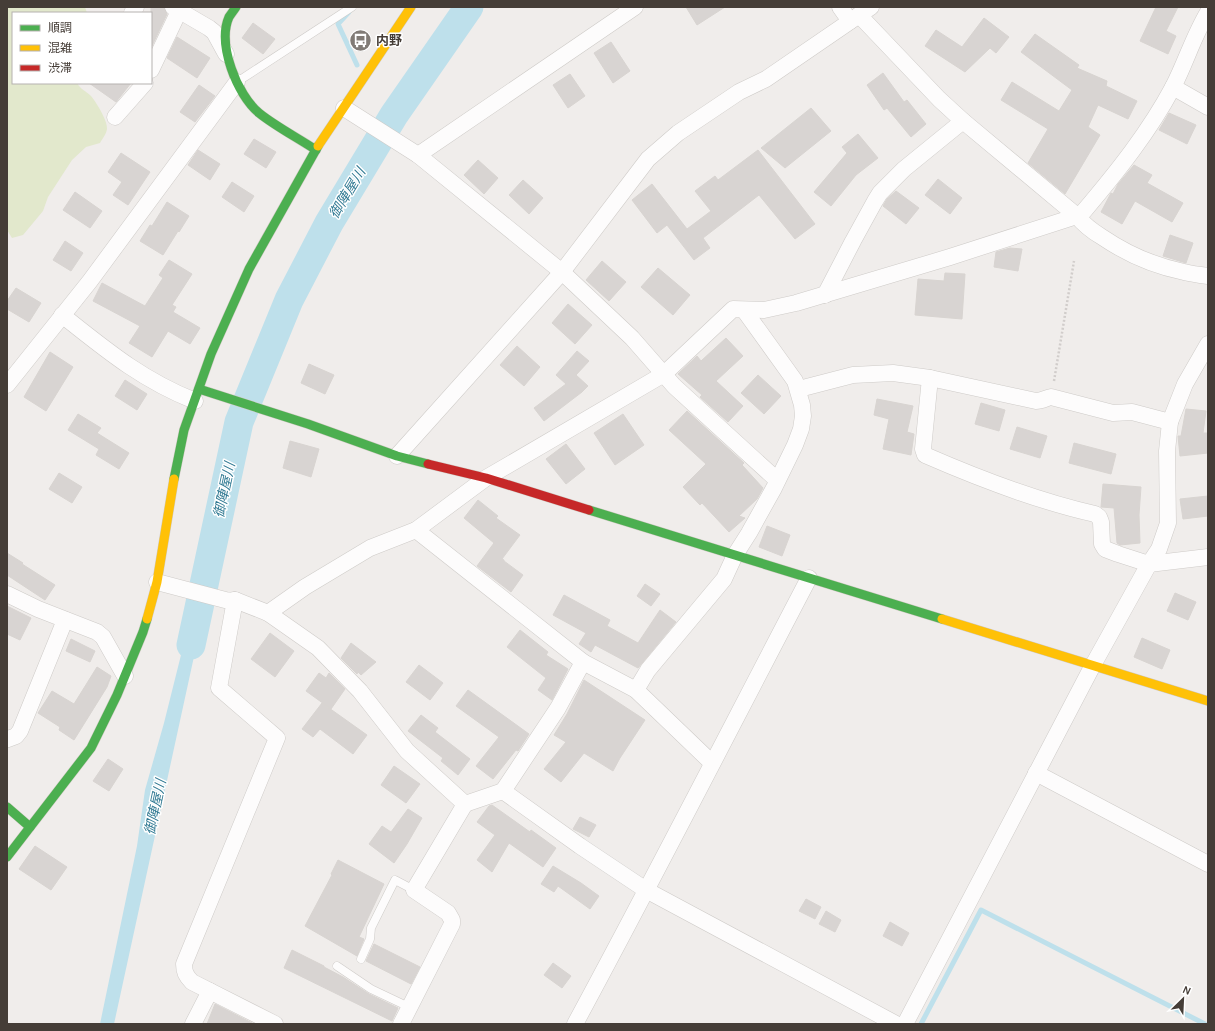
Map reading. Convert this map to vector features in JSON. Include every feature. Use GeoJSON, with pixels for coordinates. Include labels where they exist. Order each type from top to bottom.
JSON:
{"type":"FeatureCollection","features":[{"type":"Feature","properties":{"kind":"street"},"geometry":{"type":"LineString","coordinates":[[228,59],[226,34],[227,25],[229,18],[236,7]]}},
{"type":"Feature","properties":{"kind":"street"},"geometry":{"type":"LineString","coordinates":[[7,857],[91,748],[125,676],[163,583],[170,503],[184,430],[211,354],[249,268],[316,150],[411,7]]}},
{"type":"Feature","properties":{"kind":"street"},"geometry":{"type":"LineString","coordinates":[[412,151],[636,7]]}},
{"type":"Feature","properties":{"kind":"street"},"geometry":{"type":"LineString","coordinates":[[840,7],[860,14],[916,76],[964,121],[1077,216],[1084,225],[1124,251],[1166,267],[1208,276]]}},
{"type":"Feature","properties":{"kind":"street"},"geometry":{"type":"LineString","coordinates":[[152,68],[176,9],[214,32],[228,59],[237,82],[250,104],[259,113],[316,150]]}},
{"type":"Feature","properties":{"kind":"street"},"geometry":{"type":"LineString","coordinates":[[268,613],[305,587],[370,548],[416,530],[486,478],[664,374],[733,309],[764,310],[796,304],[979,248],[1077,216],[1084,211],[1139,143],[1173,87],[1198,29],[1208,12]]}},
{"type":"Feature","properties":{"kind":"street"},"geometry":{"type":"LineString","coordinates":[[397,456],[562,272],[648,159],[684,129],[739,92],[766,79],[860,14]]}},
{"type":"Feature","properties":{"kind":"street"},"geometry":{"type":"LineString","coordinates":[[7,385],[90,281],[237,82]]}},
{"type":"Feature","properties":{"kind":"street"},"geometry":{"type":"LineString","coordinates":[[115,117],[144,84]]}},
{"type":"Feature","properties":{"kind":"street"},"geometry":{"type":"LineString","coordinates":[[1173,87],[1208,107]]}},
{"type":"Feature","properties":{"kind":"street"},"geometry":{"type":"LineString","coordinates":[[344,108],[412,151],[562,272],[632,338],[680,391],[777,480]]}},
{"type":"Feature","properties":{"kind":"street"},"geometry":{"type":"LineString","coordinates":[[825,295],[880,193],[904,168],[964,121]]}},
{"type":"Feature","properties":{"kind":"street"},"geometry":{"type":"LineString","coordinates":[[636,690],[648,670],[724,580],[735,554],[749,533],[777,480],[795,445],[801,429],[804,416],[795,381],[744,310]]}},
{"type":"Feature","properties":{"kind":"street"},"geometry":{"type":"LineString","coordinates":[[62,315],[122,363],[165,388],[197,395],[216,394],[308,424],[397,456],[486,478],[1208,701]]}},
{"type":"Feature","properties":{"kind":"street"},"geometry":{"type":"LineString","coordinates":[[905,1024],[1093,665],[1149,564],[1159,550],[1168,523],[1167,451],[1170,422],[1185,384],[1208,344]]}},
{"type":"Feature","properties":{"kind":"street"},"geometry":{"type":"LineString","coordinates":[[798,389],[853,375],[893,373],[930,378],[1036,401],[1042,401],[1051,397],[1113,413],[1132,412],[1170,422]]}},
{"type":"Feature","properties":{"kind":"street"},"geometry":{"type":"LineString","coordinates":[[930,378],[923,449],[925,455],[957,469],[1044,501],[1095,514],[1099,517],[1101,522],[1102,544],[1105,549],[1149,564],[1208,557]]}},
{"type":"Feature","properties":{"kind":"street"},"geometry":{"type":"LineString","coordinates":[[416,530],[583,662],[636,690],[712,763]]}},
{"type":"Feature","properties":{"kind":"street"},"geometry":{"type":"LineString","coordinates":[[575,1024],[809,578]]}},
{"type":"Feature","properties":{"kind":"street"},"geometry":{"type":"LineString","coordinates":[[163,583],[232,600],[268,613],[318,648],[360,691],[407,751],[465,804]]}},
{"type":"Feature","properties":{"kind":"street"},"geometry":{"type":"LineString","coordinates":[[7,594],[23,603],[97,632],[103,637],[125,676]]}},
{"type":"Feature","properties":{"kind":"street"},"geometry":{"type":"LineString","coordinates":[[232,600],[219,688],[278,738],[184,964],[184,972],[192,982],[275,1024]]}},
{"type":"Feature","properties":{"kind":"street"},"geometry":{"type":"LineString","coordinates":[[7,740],[20,732],[65,620]]}},
{"type":"Feature","properties":{"kind":"street"},"geometry":{"type":"LineString","coordinates":[[402,1024],[409,1007],[452,924],[452,920],[448,913],[414,890],[465,804],[503,791],[558,708],[583,662]]}},
{"type":"Feature","properties":{"kind":"street"},"geometry":{"type":"LineString","coordinates":[[1036,773],[1208,864]]}},
{"type":"Feature","properties":{"kind":"street"},"geometry":{"type":"LineString","coordinates":[[503,791],[580,846],[646,890],[896,1024]]}},
{"type":"Feature","properties":{"kind":"street"},"geometry":{"type":"LineString","coordinates":[[7,807],[30,827]]}},
{"type":"Feature","properties":{"kind":"street"},"geometry":{"type":"LineString","coordinates":[[193,1024],[210,991]]}},
{"type":"Feature","properties":{"kind":"lane"},"geometry":{"type":"LineString","coordinates":[[237,82],[352,7]]}},
{"type":"Feature","properties":{"kind":"lane"},"geometry":{"type":"LineString","coordinates":[[361,958],[370,939],[371,928],[395,880],[414,890]]}},
{"type":"Feature","properties":{"kind":"lane"},"geometry":{"type":"LineString","coordinates":[[337,966],[371,988],[409,1007]]}},
{"type":"Feature","properties":{"kind":"path"},"geometry":{"type":"LineString","coordinates":[[1051,397],[1074,261]]}},
{"type":"Feature","properties":{"kind":"green space"},"geometry":{"type":"Polygon","coordinates":[[[7,7],[85,7],[87,12],[12,12],[12,84],[78,84],[91,96],[96,103],[104,117],[107,129],[100,143],[86,147],[72,160],[48,197],[43,211],[23,235],[12,238],[7,230],[7,7]]]}},
{"type":"Feature","properties":{"kind":"water"},"geometry":{"type":"Polygon","coordinates":[[[205,606],[114,1024],[100,1024],[137,846],[145,790],[164,723],[193,607],[205,606]]]}},
{"type":"Feature","properties":{"kind":"building"},"geometry":{"type":"Polygon","coordinates":[[[151,7],[164,7],[167,14],[152,46],[152,12],[151,7]]]}},
{"type":"Feature","properties":{"kind":"building"},"geometry":{"type":"Polygon","coordinates":[[[686,7],[725,7],[697,25],[686,7]]]}},
{"type":"Feature","properties":{"kind":"building"},"geometry":{"type":"Polygon","coordinates":[[[1156,7],[1178,7],[1166,31],[1176,36],[1168,54],[1140,41],[1156,7]]]}},
{"type":"Feature","properties":{"kind":"building"},"geometry":{"type":"Polygon","coordinates":[[[984,18],[1009,37],[996,53],[990,48],[965,72],[925,46],[936,30],[962,47],[984,18]]]}},
{"type":"Feature","properties":{"kind":"building"},"geometry":{"type":"Polygon","coordinates":[[[253,23],[275,39],[263,54],[242,38],[253,23]]]}},
{"type":"Feature","properties":{"kind":"building"},"geometry":{"type":"Polygon","coordinates":[[[1035,34],[1079,65],[1077,68],[1107,81],[1106,86],[1137,101],[1128,119],[1098,105],[1088,127],[1100,135],[1065,194],[1028,163],[1048,129],[1001,100],[1012,82],[1059,111],[1072,90],[1021,52],[1035,34]]]}},
{"type":"Feature","properties":{"kind":"building"},"geometry":{"type":"Polygon","coordinates":[[[177,37],[210,58],[197,78],[167,58],[177,37]]]}},
{"type":"Feature","properties":{"kind":"building"},"geometry":{"type":"Polygon","coordinates":[[[611,42],[630,71],[613,83],[594,53],[611,42]]]}},
{"type":"Feature","properties":{"kind":"building"},"geometry":{"type":"Polygon","coordinates":[[[883,73],[904,102],[907,100],[926,124],[911,137],[887,108],[884,110],[867,85],[883,73]]]}},
{"type":"Feature","properties":{"kind":"building"},"geometry":{"type":"Polygon","coordinates":[[[570,74],[585,96],[568,108],[553,85],[570,74]]]}},
{"type":"Feature","properties":{"kind":"building"},"geometry":{"type":"Polygon","coordinates":[[[90,84],[130,84],[116,102],[90,84]]]}},
{"type":"Feature","properties":{"kind":"building"},"geometry":{"type":"Polygon","coordinates":[[[199,85],[215,96],[195,122],[180,112],[199,85]]]}},
{"type":"Feature","properties":{"kind":"building"},"geometry":{"type":"Polygon","coordinates":[[[811,108],[831,131],[785,168],[761,148],[811,108]]]}},
{"type":"Feature","properties":{"kind":"building"},"geometry":{"type":"Polygon","coordinates":[[[1169,113],[1196,125],[1187,144],[1159,130],[1169,113]]]}},
{"type":"Feature","properties":{"kind":"building"},"geometry":{"type":"Polygon","coordinates":[[[858,134],[878,158],[856,175],[831,206],[814,192],[847,153],[842,147],[858,134]]]}},
{"type":"Feature","properties":{"kind":"building"},"geometry":{"type":"Polygon","coordinates":[[[254,139],[276,152],[266,168],[244,154],[254,139]]]}},
{"type":"Feature","properties":{"kind":"building"},"geometry":{"type":"Polygon","coordinates":[[[198,150],[220,164],[210,180],[188,165],[198,150]]]}},
{"type":"Feature","properties":{"kind":"building"},"geometry":{"type":"Polygon","coordinates":[[[758,150],[815,224],[795,239],[759,195],[703,238],[710,248],[694,260],[667,225],[657,233],[632,200],[652,184],[687,229],[711,211],[695,191],[715,176],[718,180],[758,150]]]}},
{"type":"Feature","properties":{"kind":"building"},"geometry":{"type":"Polygon","coordinates":[[[121,153],[150,172],[128,205],[113,195],[122,182],[108,172],[121,153]]]}},
{"type":"Feature","properties":{"kind":"building"},"geometry":{"type":"Polygon","coordinates":[[[478,160],[498,178],[484,194],[464,175],[478,160]]]}},
{"type":"Feature","properties":{"kind":"building"},"geometry":{"type":"Polygon","coordinates":[[[1134,165],[1152,175],[1147,183],[1183,203],[1172,222],[1135,201],[1122,224],[1101,212],[1111,193],[1113,194],[1118,184],[1134,165]]]}},
{"type":"Feature","properties":{"kind":"building"},"geometry":{"type":"Polygon","coordinates":[[[938,179],[962,198],[950,214],[925,195],[938,179]]]}},
{"type":"Feature","properties":{"kind":"building"},"geometry":{"type":"Polygon","coordinates":[[[523,180],[543,198],[529,214],[509,195],[523,180]]]}},
{"type":"Feature","properties":{"kind":"building"},"geometry":{"type":"Polygon","coordinates":[[[232,182],[254,196],[244,212],[222,197],[232,182]]]}},
{"type":"Feature","properties":{"kind":"building"},"geometry":{"type":"Polygon","coordinates":[[[896,191],[919,208],[906,224],[883,206],[887,199],[896,191]]]}},
{"type":"Feature","properties":{"kind":"building"},"geometry":{"type":"Polygon","coordinates":[[[75,192],[102,211],[90,228],[63,210],[75,192]]]}},
{"type":"Feature","properties":{"kind":"building"},"geometry":{"type":"Polygon","coordinates":[[[167,202],[189,216],[163,255],[140,241],[150,225],[152,226],[167,202]]]}},
{"type":"Feature","properties":{"kind":"building"},"geometry":{"type":"Polygon","coordinates":[[[1170,235],[1193,243],[1186,263],[1163,256],[1170,235]]]}},
{"type":"Feature","properties":{"kind":"building"},"geometry":{"type":"Polygon","coordinates":[[[65,241],[83,253],[71,271],[53,260],[65,241]]]}},
{"type":"Feature","properties":{"kind":"building"},"geometry":{"type":"Polygon","coordinates":[[[1010,248],[1022,249],[1018,271],[994,267],[996,252],[1010,248]]]}},
{"type":"Feature","properties":{"kind":"building"},"geometry":{"type":"Polygon","coordinates":[[[169,260],[192,274],[172,305],[176,307],[173,312],[200,328],[190,344],[168,331],[152,357],[129,343],[140,326],[93,301],[102,283],[145,306],[163,278],[159,275],[169,260]]]}},
{"type":"Feature","properties":{"kind":"building"},"geometry":{"type":"Polygon","coordinates":[[[602,261],[626,282],[609,301],[586,280],[602,261]]]}},
{"type":"Feature","properties":{"kind":"building"},"geometry":{"type":"Polygon","coordinates":[[[658,268],[690,295],[673,315],[641,287],[658,268]]]}},
{"type":"Feature","properties":{"kind":"building"},"geometry":{"type":"Polygon","coordinates":[[[945,273],[965,274],[962,319],[915,315],[918,279],[944,281],[945,273]]]}},
{"type":"Feature","properties":{"kind":"building"},"geometry":{"type":"Polygon","coordinates":[[[16,288],[41,303],[29,322],[7,309],[7,301],[16,288]]]}},
{"type":"Feature","properties":{"kind":"building"},"geometry":{"type":"Polygon","coordinates":[[[568,304],[592,325],[575,344],[552,323],[568,304]]]}},
{"type":"Feature","properties":{"kind":"building"},"geometry":{"type":"Polygon","coordinates":[[[726,338],[743,356],[716,381],[743,406],[728,422],[700,397],[702,395],[678,374],[697,356],[701,361],[726,338]]]}},
{"type":"Feature","properties":{"kind":"building"},"geometry":{"type":"Polygon","coordinates":[[[517,346],[540,367],[524,386],[500,365],[517,346]]]}},
{"type":"Feature","properties":{"kind":"building"},"geometry":{"type":"Polygon","coordinates":[[[577,351],[589,361],[576,375],[588,386],[544,421],[534,408],[566,384],[556,375],[577,351]]]}},
{"type":"Feature","properties":{"kind":"building"},"geometry":{"type":"Polygon","coordinates":[[[50,352],[73,367],[46,411],[24,397],[50,352]]]}},
{"type":"Feature","properties":{"kind":"building"},"geometry":{"type":"Polygon","coordinates":[[[309,364],[334,375],[325,394],[301,383],[309,364]]]}},
{"type":"Feature","properties":{"kind":"building"},"geometry":{"type":"Polygon","coordinates":[[[758,375],[781,396],[764,414],[741,393],[758,375]]]}},
{"type":"Feature","properties":{"kind":"building"},"geometry":{"type":"Polygon","coordinates":[[[125,380],[147,394],[137,410],[115,396],[125,380]]]}},
{"type":"Feature","properties":{"kind":"building"},"geometry":{"type":"Polygon","coordinates":[[[877,399],[913,406],[907,432],[914,434],[911,455],[883,449],[889,419],[874,415],[877,399]]]}},
{"type":"Feature","properties":{"kind":"building"},"geometry":{"type":"Polygon","coordinates":[[[981,403],[1005,410],[999,431],[975,424],[981,403]]]}},
{"type":"Feature","properties":{"kind":"building"},"geometry":{"type":"Polygon","coordinates":[[[1186,409],[1206,411],[1203,433],[1208,433],[1208,453],[1180,456],[1178,436],[1181,436],[1186,409]]]}},
{"type":"Feature","properties":{"kind":"building"},"geometry":{"type":"Polygon","coordinates":[[[687,411],[744,463],[742,465],[763,488],[757,499],[739,516],[745,518],[729,532],[702,503],[700,505],[683,487],[706,464],[669,430],[687,411]]]}},
{"type":"Feature","properties":{"kind":"building"},"geometry":{"type":"Polygon","coordinates":[[[78,414],[101,428],[97,433],[129,453],[119,469],[96,455],[99,449],[68,430],[78,414]]]}},
{"type":"Feature","properties":{"kind":"building"},"geometry":{"type":"Polygon","coordinates":[[[623,414],[644,445],[615,465],[594,433],[623,414]]]}},
{"type":"Feature","properties":{"kind":"building"},"geometry":{"type":"Polygon","coordinates":[[[1017,427],[1047,436],[1040,458],[1010,449],[1017,427]]]}},
{"type":"Feature","properties":{"kind":"building"},"geometry":{"type":"Polygon","coordinates":[[[290,441],[319,449],[311,477],[283,468],[290,441]]]}},
{"type":"Feature","properties":{"kind":"building"},"geometry":{"type":"Polygon","coordinates":[[[1074,443],[1116,454],[1111,474],[1069,463],[1074,443]]]}},
{"type":"Feature","properties":{"kind":"building"},"geometry":{"type":"Polygon","coordinates":[[[566,444],[585,469],[566,484],[546,459],[566,444]]]}},
{"type":"Feature","properties":{"kind":"building"},"geometry":{"type":"Polygon","coordinates":[[[59,473],[82,487],[72,503],[49,489],[59,473]]]}},
{"type":"Feature","properties":{"kind":"building"},"geometry":{"type":"Polygon","coordinates":[[[1103,484],[1141,487],[1139,515],[1140,543],[1120,545],[1117,543],[1114,508],[1101,507],[1103,484]]]}},
{"type":"Feature","properties":{"kind":"building"},"geometry":{"type":"Polygon","coordinates":[[[1208,496],[1208,516],[1183,519],[1180,499],[1208,496]]]}},
{"type":"Feature","properties":{"kind":"building"},"geometry":{"type":"Polygon","coordinates":[[[478,500],[498,516],[496,518],[520,535],[502,559],[523,575],[511,592],[477,566],[494,543],[464,518],[478,500]]]}},
{"type":"Feature","properties":{"kind":"building"},"geometry":{"type":"Polygon","coordinates":[[[767,526],[790,535],[782,556],[759,547],[767,526]]]}},
{"type":"Feature","properties":{"kind":"building"},"geometry":{"type":"Polygon","coordinates":[[[7,553],[55,585],[45,600],[7,575],[7,553]]]}},
{"type":"Feature","properties":{"kind":"building"},"geometry":{"type":"Polygon","coordinates":[[[645,584],[660,594],[651,606],[637,596],[645,584]]]}},
{"type":"Feature","properties":{"kind":"building"},"geometry":{"type":"Polygon","coordinates":[[[1175,593],[1196,602],[1188,620],[1167,611],[1175,593]]]}},
{"type":"Feature","properties":{"kind":"building"},"geometry":{"type":"Polygon","coordinates":[[[564,595],[610,620],[607,626],[638,643],[660,610],[676,622],[638,668],[595,645],[591,652],[579,644],[586,633],[553,615],[564,595]]]}},
{"type":"Feature","properties":{"kind":"building"},"geometry":{"type":"Polygon","coordinates":[[[7,606],[31,618],[20,640],[7,634],[7,606]]]}},
{"type":"Feature","properties":{"kind":"building"},"geometry":{"type":"Polygon","coordinates":[[[520,630],[548,652],[546,655],[568,669],[552,700],[538,690],[546,678],[507,647],[520,630]]]}},
{"type":"Feature","properties":{"kind":"building"},"geometry":{"type":"Polygon","coordinates":[[[270,633],[294,651],[275,677],[251,659],[270,633]]]}},
{"type":"Feature","properties":{"kind":"building"},"geometry":{"type":"Polygon","coordinates":[[[1142,638],[1170,650],[1162,669],[1134,657],[1142,638]]]}},
{"type":"Feature","properties":{"kind":"building"},"geometry":{"type":"Polygon","coordinates":[[[71,639],[95,651],[90,662],[66,651],[71,639]]]}},
{"type":"Feature","properties":{"kind":"building"},"geometry":{"type":"Polygon","coordinates":[[[351,643],[376,662],[361,675],[358,672],[357,674],[341,658],[351,643]]]}},
{"type":"Feature","properties":{"kind":"building"},"geometry":{"type":"Polygon","coordinates":[[[419,665],[443,683],[430,700],[406,682],[419,665]]]}},
{"type":"Feature","properties":{"kind":"building"},"geometry":{"type":"Polygon","coordinates":[[[97,667],[111,676],[107,687],[74,740],[59,730],[60,727],[38,713],[52,691],[74,704],[97,667]]]}},
{"type":"Feature","properties":{"kind":"building"},"geometry":{"type":"Polygon","coordinates":[[[319,673],[326,678],[329,673],[345,689],[331,709],[306,691],[319,673]]]}},
{"type":"Feature","properties":{"kind":"building"},"geometry":{"type":"Polygon","coordinates":[[[584,680],[645,720],[613,771],[584,753],[561,782],[544,769],[566,742],[554,735],[567,714],[584,680]]]}},
{"type":"Feature","properties":{"kind":"building"},"geometry":{"type":"Polygon","coordinates":[[[468,690],[529,734],[518,751],[516,750],[493,779],[476,766],[499,737],[456,706],[468,690]]]}},
{"type":"Feature","properties":{"kind":"building"},"geometry":{"type":"Polygon","coordinates":[[[322,703],[367,735],[353,754],[320,729],[313,737],[302,729],[322,703]]]}},
{"type":"Feature","properties":{"kind":"building"},"geometry":{"type":"Polygon","coordinates":[[[421,715],[438,728],[435,732],[470,759],[458,775],[441,761],[443,758],[408,731],[421,715]]]}},
{"type":"Feature","properties":{"kind":"building"},"geometry":{"type":"Polygon","coordinates":[[[108,759],[123,769],[109,791],[93,781],[108,759]]]}},
{"type":"Feature","properties":{"kind":"building"},"geometry":{"type":"Polygon","coordinates":[[[394,766],[420,784],[406,803],[381,785],[394,766]]]}},
{"type":"Feature","properties":{"kind":"building"},"geometry":{"type":"Polygon","coordinates":[[[492,805],[530,832],[531,830],[556,848],[543,867],[509,843],[492,872],[477,860],[495,835],[477,822],[489,806],[492,805]]]}},
{"type":"Feature","properties":{"kind":"building"},"geometry":{"type":"Polygon","coordinates":[[[408,809],[422,818],[394,863],[369,844],[382,826],[391,832],[408,809]]]}},
{"type":"Feature","properties":{"kind":"building"},"geometry":{"type":"Polygon","coordinates":[[[580,817],[596,825],[589,837],[573,829],[580,817]]]}},
{"type":"Feature","properties":{"kind":"building"},"geometry":{"type":"Polygon","coordinates":[[[35,846],[67,867],[51,890],[19,869],[35,846]]]}},
{"type":"Feature","properties":{"kind":"building"},"geometry":{"type":"Polygon","coordinates":[[[338,860],[384,884],[359,937],[364,939],[357,956],[305,926],[332,875],[331,874],[338,860]]]}},
{"type":"Feature","properties":{"kind":"building"},"geometry":{"type":"Polygon","coordinates":[[[553,866],[599,896],[590,909],[558,886],[554,892],[541,884],[553,866]]]}},
{"type":"Feature","properties":{"kind":"building"},"geometry":{"type":"Polygon","coordinates":[[[806,899],[821,907],[815,919],[799,911],[806,899]]]}},
{"type":"Feature","properties":{"kind":"building"},"geometry":{"type":"Polygon","coordinates":[[[826,911],[841,920],[835,932],[819,924],[826,911]]]}},
{"type":"Feature","properties":{"kind":"building"},"geometry":{"type":"Polygon","coordinates":[[[890,922],[909,933],[902,946],[883,936],[890,922]]]}},
{"type":"Feature","properties":{"kind":"building"},"geometry":{"type":"Polygon","coordinates":[[[374,944],[420,967],[411,984],[366,961],[374,944]]]}},
{"type":"Feature","properties":{"kind":"building"},"geometry":{"type":"Polygon","coordinates":[[[292,950],[324,966],[369,994],[398,1008],[392,1021],[284,968],[292,950]]]}},
{"type":"Feature","properties":{"kind":"building"},"geometry":{"type":"Polygon","coordinates":[[[553,963],[571,976],[562,988],[544,975],[553,963]]]}},
{"type":"Feature","properties":{"kind":"building"},"geometry":{"type":"Polygon","coordinates":[[[215,1004],[254,1024],[207,1024],[215,1004]]]}},
{"type":"Feature","properties":{"kind":"waterway","name":"御陣屋川"},"geometry":{"type":"LineString","coordinates":[[191,645],[239,422],[289,300],[329,223],[394,115],[469,7]]}},
{"type":"Feature","properties":{"kind":"waterway"},"geometry":{"type":"LineString","coordinates":[[349,12],[338,24],[357,65]]}},
{"type":"Feature","properties":{"kind":"waterway"},"geometry":{"type":"LineString","coordinates":[[921,1024],[981,910],[1205,1024]]}},
{"type":"Feature","properties":{"kind":"traffic: fast"},"geometry":{"type":"LineString","coordinates":[[236,7],[229,17],[226,28],[227,54],[231,68],[243,94],[251,105],[265,118],[316,150]]}},
{"type":"Feature","properties":{"kind":"traffic: fast"},"geometry":{"type":"LineString","coordinates":[[174,479],[184,430],[211,354],[249,269],[318,146]]}},
{"type":"Feature","properties":{"kind":"traffic: fast"},"geometry":{"type":"LineString","coordinates":[[199,389],[308,424],[397,456],[428,464]]}},
{"type":"Feature","properties":{"kind":"traffic: fast"},"geometry":{"type":"LineString","coordinates":[[589,510],[942,619]]}},
{"type":"Feature","properties":{"kind":"traffic: fast"},"geometry":{"type":"LineString","coordinates":[[7,857],[91,748],[117,695],[147,619]]}},
{"type":"Feature","properties":{"kind":"traffic: fast"},"geometry":{"type":"LineString","coordinates":[[7,807],[30,827]]}},
{"type":"Feature","properties":{"kind":"traffic: slow"},"geometry":{"type":"LineString","coordinates":[[318,146],[411,7]]}},
{"type":"Feature","properties":{"kind":"traffic: slow"},"geometry":{"type":"LineString","coordinates":[[147,619],[157,582],[174,479]]}},
{"type":"Feature","properties":{"kind":"traffic: slow"},"geometry":{"type":"LineString","coordinates":[[942,619],[1208,701]]}},
{"type":"Feature","properties":{"kind":"traffic: jam"},"geometry":{"type":"LineString","coordinates":[[428,464],[486,478],[589,510]]}},
{"type":"Feature","properties":{"kind":"place","name":"内野"},"geometry":{"type":"Point","coordinates":[361,40]}}]}
